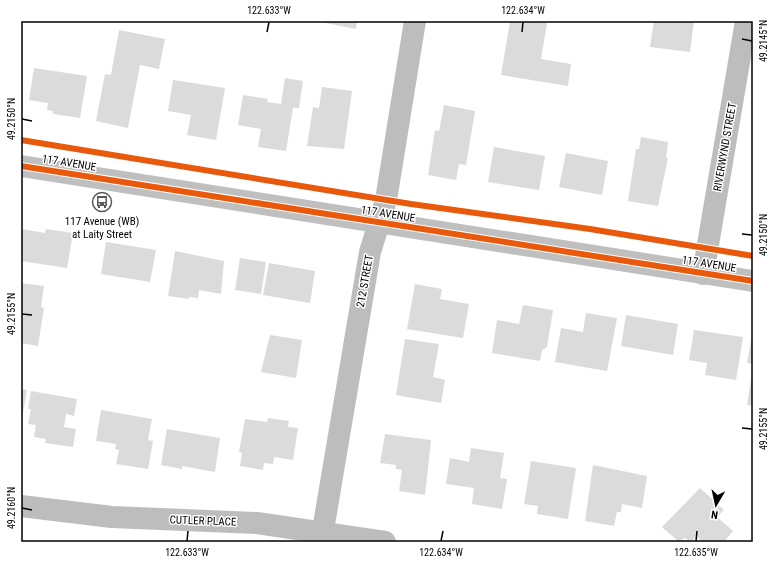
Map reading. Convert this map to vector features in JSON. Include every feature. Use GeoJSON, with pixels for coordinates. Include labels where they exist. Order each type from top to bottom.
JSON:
{"type":"FeatureCollection","features":[{"type":"Feature","properties":{"kind":"street","name":"212 STREET"},"geometry":{"type":"LineString","coordinates":[[321,537],[370,252],[386,200],[415,21]]}},
{"type":"Feature","properties":{"kind":"street","name":"RIVERWYND STREET"},"geometry":{"type":"LineString","coordinates":[[703,274],[746,21]]}},
{"type":"Feature","properties":{"kind":"street","name":"117 AVENUE"},"geometry":{"type":"LineString","coordinates":[[21,166],[753,281]]}},
{"type":"Feature","properties":{"kind":"street","name":"CUTLER PLACE"},"geometry":{"type":"LineString","coordinates":[[21,506],[112,517],[257,523],[321,537],[385,542]]}},
{"type":"Feature","properties":{"kind":"building"},"geometry":{"type":"Polygon","coordinates":[[[316,21],[357,21],[356,29],[316,21]]]}},
{"type":"Feature","properties":{"kind":"building"},"geometry":{"type":"Polygon","coordinates":[[[510,21],[547,23],[541,59],[571,64],[568,86],[501,75],[510,21]]]}},
{"type":"Feature","properties":{"kind":"building"},"geometry":{"type":"Polygon","coordinates":[[[654,21],[694,21],[690,52],[650,47],[654,21]]]}},
{"type":"Feature","properties":{"kind":"building"},"geometry":{"type":"Polygon","coordinates":[[[119,30],[165,39],[159,69],[140,65],[128,128],[96,121],[105,74],[111,75],[119,30]]]}},
{"type":"Feature","properties":{"kind":"building"},"geometry":{"type":"Polygon","coordinates":[[[34,68],[87,76],[80,118],[53,114],[53,111],[47,110],[48,103],[29,100],[34,68]]]}},
{"type":"Feature","properties":{"kind":"building"},"geometry":{"type":"Polygon","coordinates":[[[285,78],[303,81],[299,108],[293,108],[286,151],[258,147],[261,129],[238,125],[243,95],[268,99],[267,102],[281,104],[285,78]]]}},
{"type":"Feature","properties":{"kind":"building"},"geometry":{"type":"Polygon","coordinates":[[[173,80],[225,88],[216,140],[187,135],[191,115],[168,111],[173,80]]]}},
{"type":"Feature","properties":{"kind":"building"},"geometry":{"type":"Polygon","coordinates":[[[322,87],[352,91],[344,149],[307,146],[313,107],[319,108],[322,87]]]}},
{"type":"Feature","properties":{"kind":"building"},"geometry":{"type":"Polygon","coordinates":[[[444,105],[475,111],[466,165],[459,164],[456,180],[428,175],[435,130],[439,131],[444,105]]]}},
{"type":"Feature","properties":{"kind":"building"},"geometry":{"type":"Polygon","coordinates":[[[641,137],[668,142],[666,158],[668,158],[658,206],[628,201],[636,149],[639,149],[641,137]]]}},
{"type":"Feature","properties":{"kind":"building"},"geometry":{"type":"Polygon","coordinates":[[[494,147],[545,156],[539,190],[488,182],[494,147]]]}},
{"type":"Feature","properties":{"kind":"building"},"geometry":{"type":"Polygon","coordinates":[[[566,153],[608,161],[602,195],[559,187],[566,153]]]}},
{"type":"Feature","properties":{"kind":"building"},"geometry":{"type":"Polygon","coordinates":[[[21,229],[45,233],[46,229],[73,233],[67,268],[21,261],[21,229]]]}},
{"type":"Feature","properties":{"kind":"building"},"geometry":{"type":"Polygon","coordinates":[[[106,242],[156,250],[150,282],[101,274],[106,242]]]}},
{"type":"Feature","properties":{"kind":"building"},"geometry":{"type":"Polygon","coordinates":[[[175,251],[224,261],[221,294],[199,290],[198,298],[189,297],[189,299],[168,296],[175,251]]]}},
{"type":"Feature","properties":{"kind":"building"},"geometry":{"type":"Polygon","coordinates":[[[240,258],[266,262],[261,294],[235,290],[240,258]]]}},
{"type":"Feature","properties":{"kind":"building"},"geometry":{"type":"Polygon","coordinates":[[[269,263],[315,271],[310,303],[263,295],[269,263]]]}},
{"type":"Feature","properties":{"kind":"building"},"geometry":{"type":"Polygon","coordinates":[[[21,283],[44,286],[41,307],[44,308],[38,346],[21,343],[21,283]]]}},
{"type":"Feature","properties":{"kind":"building"},"geometry":{"type":"Polygon","coordinates":[[[415,284],[442,289],[440,299],[469,304],[463,338],[407,329],[415,284]]]}},
{"type":"Feature","properties":{"kind":"building"},"geometry":{"type":"Polygon","coordinates":[[[523,305],[553,310],[547,347],[542,350],[540,361],[492,353],[497,320],[519,324],[523,305]]]}},
{"type":"Feature","properties":{"kind":"building"},"geometry":{"type":"Polygon","coordinates":[[[586,313],[617,318],[607,371],[555,362],[561,328],[583,332],[586,313]]]}},
{"type":"Feature","properties":{"kind":"building"},"geometry":{"type":"Polygon","coordinates":[[[626,315],[678,324],[673,355],[621,346],[626,315]]]}},
{"type":"Feature","properties":{"kind":"building"},"geometry":{"type":"Polygon","coordinates":[[[694,330],[743,337],[736,380],[705,375],[707,363],[689,360],[694,330]]]}},
{"type":"Feature","properties":{"kind":"building"},"geometry":{"type":"Polygon","coordinates":[[[270,335],[302,340],[296,378],[261,372],[270,335]]]}},
{"type":"Feature","properties":{"kind":"building"},"geometry":{"type":"Polygon","coordinates":[[[753,336],[753,364],[747,363],[753,336]]]}},
{"type":"Feature","properties":{"kind":"building"},"geometry":{"type":"Polygon","coordinates":[[[405,339],[439,344],[433,377],[445,380],[441,403],[396,395],[405,339]]]}},
{"type":"Feature","properties":{"kind":"building"},"geometry":{"type":"Polygon","coordinates":[[[753,373],[753,406],[747,405],[753,373]]]}},
{"type":"Feature","properties":{"kind":"building"},"geometry":{"type":"Polygon","coordinates":[[[21,389],[27,390],[22,419],[21,419],[21,389]]]}},
{"type":"Feature","properties":{"kind":"building"},"geometry":{"type":"Polygon","coordinates":[[[31,391],[77,399],[74,416],[66,414],[64,427],[76,429],[73,447],[45,443],[46,439],[34,437],[36,425],[28,424],[31,409],[28,409],[31,391]]]}},
{"type":"Feature","properties":{"kind":"building"},"geometry":{"type":"Polygon","coordinates":[[[101,410],[152,419],[148,440],[153,441],[148,469],[116,464],[119,450],[115,449],[116,444],[96,441],[101,410]]]}},
{"type":"Feature","properties":{"kind":"building"},"geometry":{"type":"Polygon","coordinates":[[[268,418],[289,421],[288,427],[298,428],[293,460],[274,457],[273,464],[264,463],[263,470],[240,466],[242,453],[239,452],[245,419],[267,422],[268,418]]]}},
{"type":"Feature","properties":{"kind":"building"},"geometry":{"type":"Polygon","coordinates":[[[167,429],[220,438],[215,472],[182,466],[182,469],[161,465],[167,429]]]}},
{"type":"Feature","properties":{"kind":"building"},"geometry":{"type":"Polygon","coordinates":[[[385,434],[431,440],[425,495],[399,491],[402,470],[396,469],[396,465],[380,463],[385,434]]]}},
{"type":"Feature","properties":{"kind":"building"},"geometry":{"type":"Polygon","coordinates":[[[471,448],[504,453],[500,478],[507,479],[502,509],[472,504],[474,488],[446,484],[450,458],[469,462],[471,448]]]}},
{"type":"Feature","properties":{"kind":"building"},"geometry":{"type":"Polygon","coordinates":[[[531,461],[576,468],[568,519],[537,514],[538,506],[524,504],[531,461]]]}},
{"type":"Feature","properties":{"kind":"building"},"geometry":{"type":"Polygon","coordinates":[[[593,465],[647,476],[642,508],[622,504],[621,512],[617,512],[614,526],[585,521],[593,465]]]}},
{"type":"Feature","properties":{"kind":"building"},"geometry":{"type":"Polygon","coordinates":[[[700,488],[724,510],[717,517],[733,531],[724,542],[703,542],[696,536],[691,542],[685,538],[679,542],[662,527],[700,488]]]}},
{"type":"Feature","properties":{"kind":"cycle path"},"geometry":{"type":"LineString","coordinates":[[21,140],[411,204],[590,229],[753,256]]}},
{"type":"Feature","properties":{"kind":"cycle path"},"geometry":{"type":"LineString","coordinates":[[21,166],[753,281]]}},
{"type":"Feature","properties":{"kind":"place","name":"117 Avenue (WB) at Laity Street"},"geometry":{"type":"Point","coordinates":[102,202]}}]}
